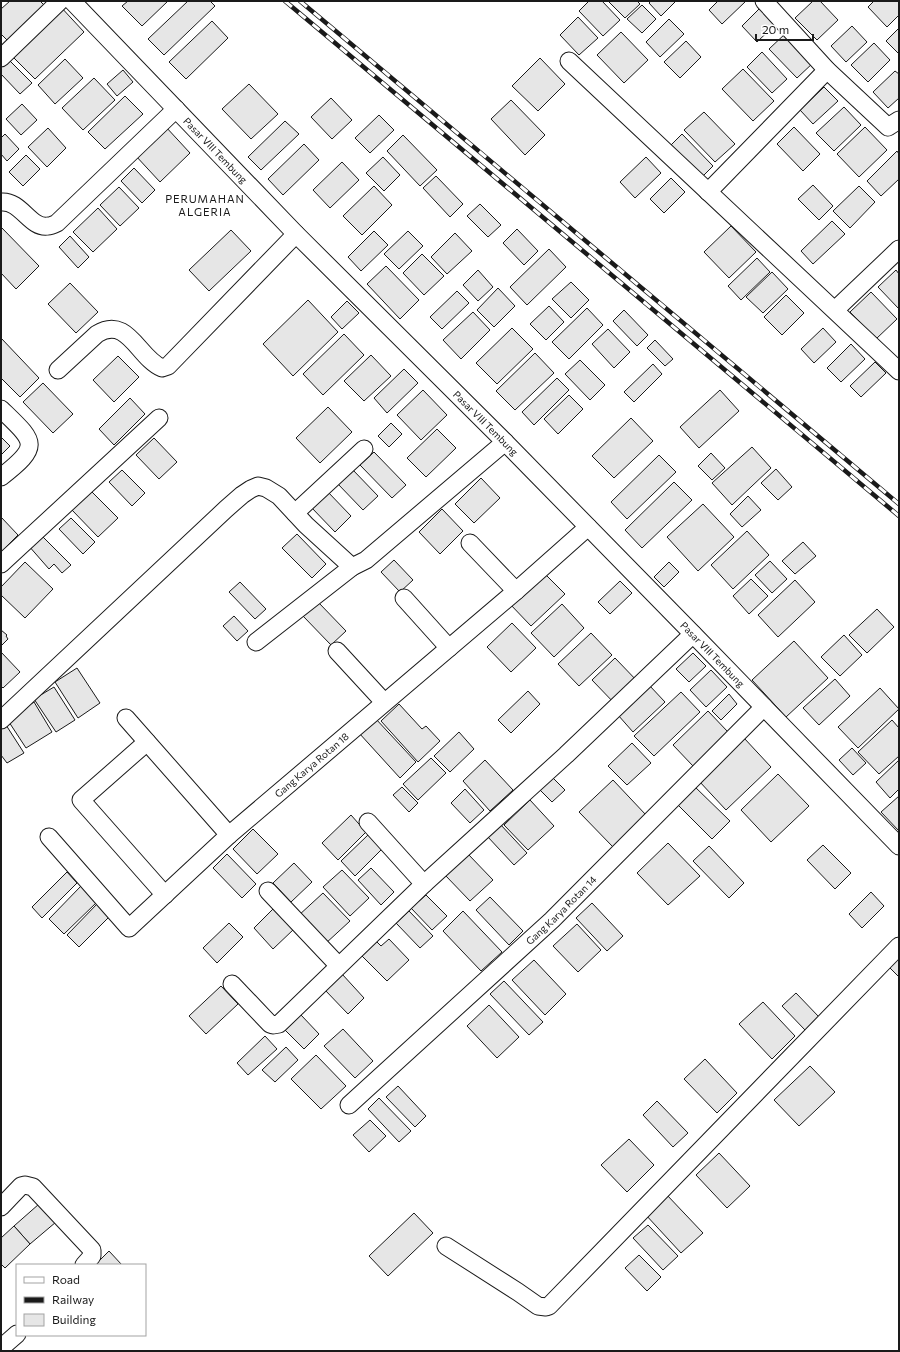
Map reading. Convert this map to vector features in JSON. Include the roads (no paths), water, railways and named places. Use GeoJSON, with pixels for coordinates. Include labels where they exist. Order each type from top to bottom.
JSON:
{"type":"FeatureCollection","features":[{"type":"Feature","properties":{"kind":"street"},"geometry":{"type":"LineString","coordinates":[[1,58],[60,1]]}},
{"type":"Feature","properties":{"kind":"street","name":"Pasar VIII Tembung"},"geometry":{"type":"LineString","coordinates":[[72,1],[296,234],[505,442],[899,846]]}},
{"type":"Feature","properties":{"kind":"street"},"geometry":{"type":"LineString","coordinates":[[764,1],[827,70],[888,127],[899,120]]}},
{"type":"Feature","properties":{"kind":"street"},"geometry":{"type":"LineString","coordinates":[[569,61],[899,370]]}},
{"type":"Feature","properties":{"kind":"street"},"geometry":{"type":"LineString","coordinates":[[708,192],[827,70]]}},
{"type":"Feature","properties":{"kind":"street"},"geometry":{"type":"LineString","coordinates":[[1,202],[12,203],[37,224],[48,226],[57,223],[176,109]]}},
{"type":"Feature","properties":{"kind":"street"},"geometry":{"type":"LineString","coordinates":[[58,370],[97,334],[104,329],[114,328],[120,330],[126,335],[155,365],[162,368],[168,366],[296,234]]}},
{"type":"Feature","properties":{"kind":"street"},"geometry":{"type":"LineString","coordinates":[[835,310],[899,249]]}},
{"type":"Feature","properties":{"kind":"street"},"geometry":{"type":"LineString","coordinates":[[1,409],[24,431],[28,438],[30,447],[20,462],[1,477]]}},
{"type":"Feature","properties":{"kind":"street"},"geometry":{"type":"LineString","coordinates":[[1,564],[160,418]]}},
{"type":"Feature","properties":{"kind":"street"},"geometry":{"type":"LineString","coordinates":[[256,642],[352,567],[366,560],[505,442]]}},
{"type":"Feature","properties":{"kind":"street"},"geometry":{"type":"LineString","coordinates":[[295,513],[364,449]]}},
{"type":"Feature","properties":{"kind":"street"},"geometry":{"type":"LineString","coordinates":[[1,720],[242,495],[258,486],[266,488],[279,496],[312,531],[352,567]]}},
{"type":"Feature","properties":{"kind":"street","name":"Gang Karya Rotan 18"},"geometry":{"type":"LineString","coordinates":[[49,837],[129,928],[229,836],[384,702],[516,591],[588,527]]}},
{"type":"Feature","properties":{"kind":"street"},"geometry":{"type":"LineString","coordinates":[[470,543],[516,591]]}},
{"type":"Feature","properties":{"kind":"street"},"geometry":{"type":"LineString","coordinates":[[404,598],[449,648]]}},
{"type":"Feature","properties":{"kind":"street"},"geometry":{"type":"LineString","coordinates":[[232,984],[270,1024],[276,1025],[424,884],[566,755],[693,634]]}},
{"type":"Feature","properties":{"kind":"street"},"geometry":{"type":"LineString","coordinates":[[337,651],[384,702]]}},
{"type":"Feature","properties":{"kind":"street","name":"Gang Karya Rotan 14"},"geometry":{"type":"LineString","coordinates":[[349,1105],[552,920],[764,707]]}},
{"type":"Feature","properties":{"kind":"street"},"geometry":{"type":"LineString","coordinates":[[126,718],[229,836]]}},
{"type":"Feature","properties":{"kind":"street"},"geometry":{"type":"LineString","coordinates":[[146,742],[80,800],[165,895]]}},
{"type":"Feature","properties":{"kind":"street"},"geometry":{"type":"LineString","coordinates":[[368,822],[424,884]]}},
{"type":"Feature","properties":{"kind":"street"},"geometry":{"type":"LineString","coordinates":[[268,891],[338,965]]}},
{"type":"Feature","properties":{"kind":"street"},"geometry":{"type":"LineString","coordinates":[[446,1246],[538,1306],[546,1308],[899,946]]}},
{"type":"Feature","properties":{"kind":"street"},"geometry":{"type":"LineString","coordinates":[[1,1207],[21,1186],[25,1185],[33,1188],[92,1250],[92,1256],[85,1264]]}},
{"type":"Feature","properties":{"kind":"street"},"geometry":{"type":"LineString","coordinates":[[1,1348],[16,1335]]}},
{"type":"Feature","properties":{"kind":"railway"},"geometry":{"type":"LineString","coordinates":[[285,1],[899,516]]}},
{"type":"Feature","properties":{"kind":"railway"},"geometry":{"type":"LineString","coordinates":[[300,1],[899,504]]}},
{"type":"Feature","properties":{"kind":"district","name":"PERUMAHAN ALGERIA"},"geometry":{"type":"Point","coordinates":[205,204]}}]}
